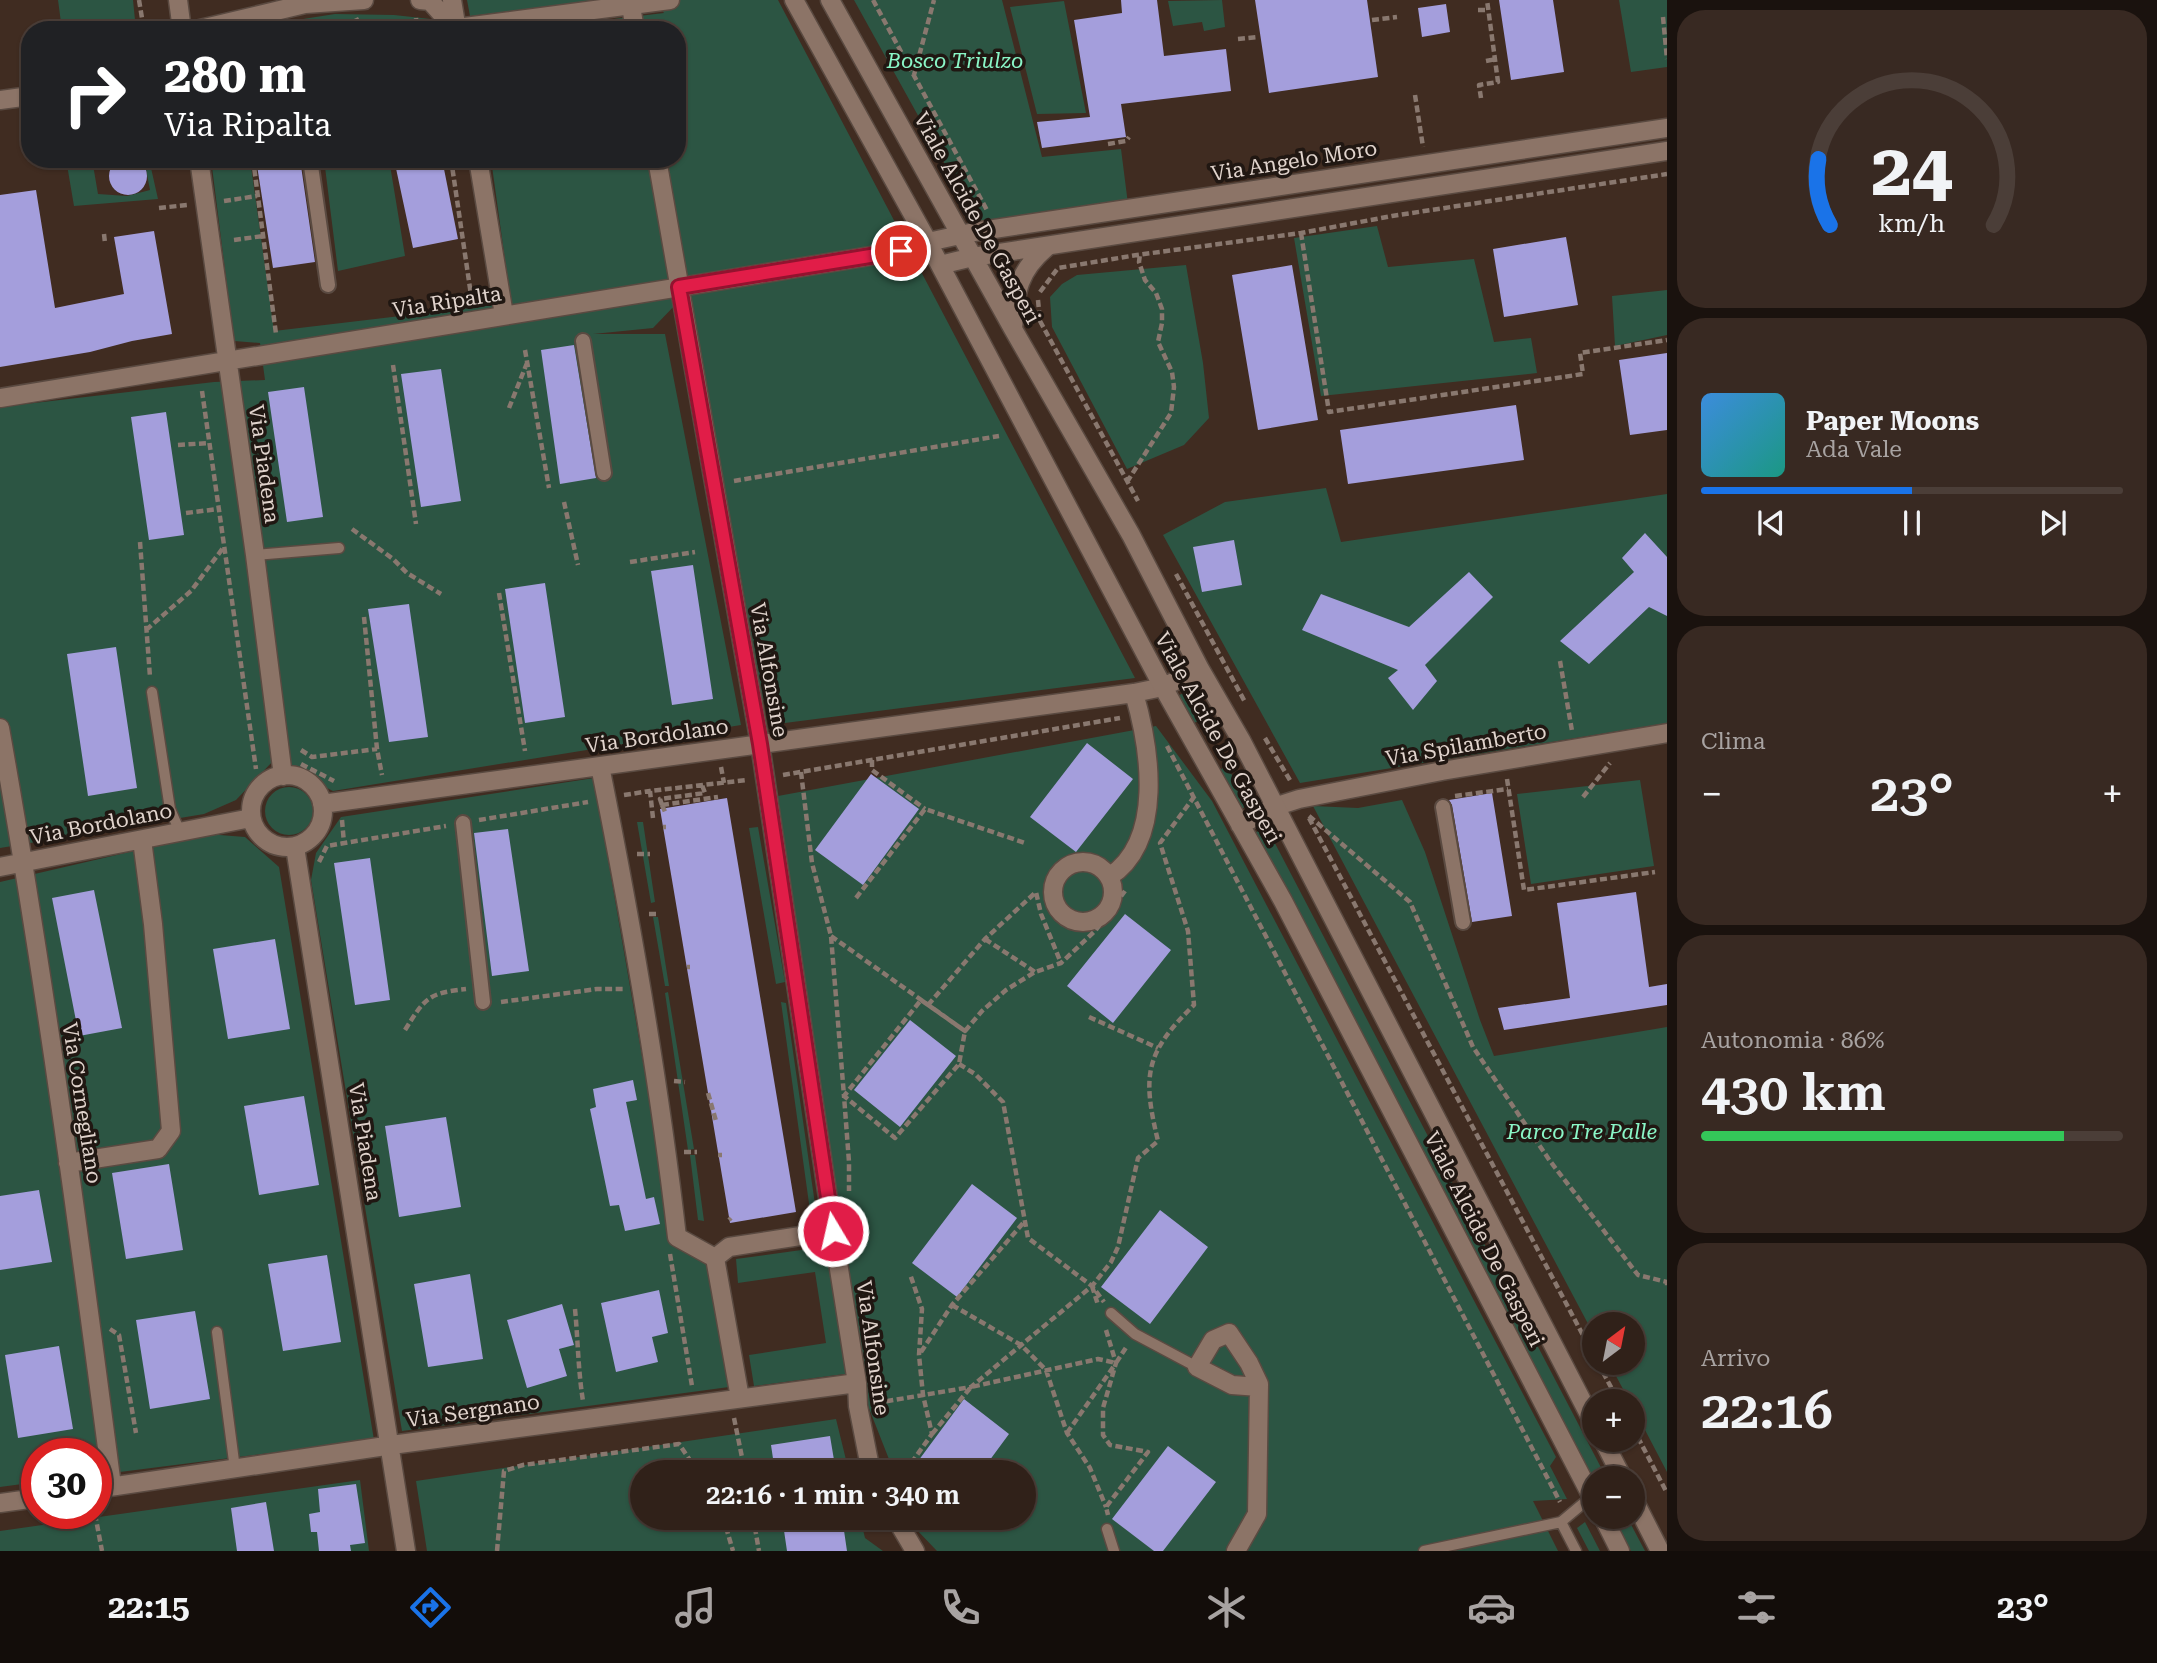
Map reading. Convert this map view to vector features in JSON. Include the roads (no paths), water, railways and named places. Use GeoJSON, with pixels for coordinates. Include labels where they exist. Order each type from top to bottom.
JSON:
{"type":"FeatureCollection","features":[{"type":"Feature","properties":{"kind":"street"},"geometry":{"type":"LineString","coordinates":[[178,0],[181,21]]}},
{"type":"Feature","properties":{"kind":"street"},"geometry":{"type":"LineString","coordinates":[[234,21],[305,4],[363,0]]}},
{"type":"Feature","properties":{"kind":"street"},"geometry":{"type":"LineString","coordinates":[[420,0],[430,1],[449,21]]}},
{"type":"Feature","properties":{"kind":"street"},"geometry":{"type":"LineString","coordinates":[[452,0],[456,21]]}},
{"type":"Feature","properties":{"kind":"street"},"geometry":{"type":"LineString","coordinates":[[502,21],[580,7],[670,0]]}},
{"type":"Feature","properties":{"kind":"street","name":"Viale Alcide De Gasperi"},"geometry":{"type":"LineString","coordinates":[[794,0],[928,242],[1163,687],[1283,901],[1582,1478]]}},
{"type":"Feature","properties":{"kind":"street","name":"Viale Alcide De Gasperi"},"geometry":{"type":"LineString","coordinates":[[830,0],[1013,330],[1131,535],[1241,740],[1582,1401]]}},
{"type":"Feature","properties":{"kind":"street"},"geometry":{"type":"LineString","coordinates":[[631,3],[634,21]]}},
{"type":"Feature","properties":{"kind":"street"},"geometry":{"type":"LineString","coordinates":[[0,100],[21,97]]}},
{"type":"Feature","properties":{"kind":"street","name":"Via Angelo Moro"},"geometry":{"type":"LineString","coordinates":[[928,242],[997,228],[1667,128]]}},
{"type":"Feature","properties":{"kind":"street"},"geometry":{"type":"LineString","coordinates":[[940,265],[973,257],[1667,151]]}},
{"type":"Feature","properties":{"kind":"street","name":"Via Piadena"},"geometry":{"type":"LineString","coordinates":[[200,168],[283,776]]}},
{"type":"Feature","properties":{"kind":"street"},"geometry":{"type":"LineString","coordinates":[[311,168],[328,285]]}},
{"type":"Feature","properties":{"kind":"street"},"geometry":{"type":"LineString","coordinates":[[479,168],[504,316]]}},
{"type":"Feature","properties":{"kind":"street","name":"Via Alfonsine"},"geometry":{"type":"LineString","coordinates":[[659,168],[760,744],[763,779],[841,1229],[858,1406],[869,1460]]}},
{"type":"Feature","properties":{"kind":"street"},"geometry":{"type":"LineString","coordinates":[[1013,330],[1016,299],[1022,278],[1031,260],[1049,246]]}},
{"type":"Feature","properties":{"kind":"street","name":"Via Ripalta"},"geometry":{"type":"LineString","coordinates":[[0,398],[901,251]]}},
{"type":"Feature","properties":{"kind":"street"},"geometry":{"type":"LineString","coordinates":[[583,341],[604,473]]}},
{"type":"Feature","properties":{"kind":"street","name":"Via Bordolano"},"geometry":{"type":"LineString","coordinates":[[322,804],[1135,693],[1163,687],[1200,668]]}},
{"type":"Feature","properties":{"kind":"street"},"geometry":{"type":"LineString","coordinates":[[1109,877],[1123,865],[1139,839],[1146,818],[1149,786],[1147,749],[1135,693]]}},
{"type":"Feature","properties":{"kind":"street","name":"Via Cornegliano"},"geometry":{"type":"LineString","coordinates":[[0,728],[91,1315],[100,1438]]}},
{"type":"Feature","properties":{"kind":"street","name":"Via Spilamberto"},"geometry":{"type":"LineString","coordinates":[[1240,825],[1274,807],[1302,806],[1442,771],[1667,733]]}},
{"type":"Feature","properties":{"kind":"street"},"geometry":{"type":"LineString","coordinates":[[600,766],[667,1149],[677,1237],[715,1258]]}},
{"type":"Feature","properties":{"kind":"street"},"geometry":{"type":"LineString","coordinates":[[283,776],[301,778],[313,786],[322,804],[322,819],[317,831],[306,842],[295,846],[278,846],[268,842],[258,834],[251,818],[252,802],[258,790],[267,781],[283,776]]}},
{"type":"Feature","properties":{"kind":"street"},"geometry":{"type":"LineString","coordinates":[[1443,802],[1463,922]]}},
{"type":"Feature","properties":{"kind":"street","name":"Via Bordolano"},"geometry":{"type":"LineString","coordinates":[[0,867],[251,818]]}},
{"type":"Feature","properties":{"kind":"street"},"geometry":{"type":"LineString","coordinates":[[463,823],[483,1002]]}},
{"type":"Feature","properties":{"kind":"street"},"geometry":{"type":"LineString","coordinates":[[68,1163],[158,1149],[171,1131],[153,923],[142,840]]}},
{"type":"Feature","properties":{"kind":"street","name":"Via Piadena"},"geometry":{"type":"LineString","coordinates":[[295,846],[406,1551]]}},
{"type":"Feature","properties":{"kind":"street"},"geometry":{"type":"LineString","coordinates":[[715,1258],[729,1247],[841,1229]]}},
{"type":"Feature","properties":{"kind":"street"},"geometry":{"type":"LineString","coordinates":[[715,1258],[740,1398]]}},
{"type":"Feature","properties":{"kind":"street"},"geometry":{"type":"LineString","coordinates":[[1236,1551],[1257,1514],[1259,1387],[1249,1363],[1228,1333],[1213,1340],[1197,1367],[1232,1385],[1259,1387]]}},
{"type":"Feature","properties":{"kind":"street","name":"Via Sergnano"},"geometry":{"type":"LineString","coordinates":[[112,1487],[391,1445],[857,1383]]}},
{"type":"Feature","properties":{"kind":"street"},"geometry":{"type":"LineString","coordinates":[[0,1503],[21,1500]]}},
{"type":"Feature","properties":{"kind":"street"},"geometry":{"type":"LineString","coordinates":[[1645,1522],[1660,1551]]}},
{"type":"Feature","properties":{"kind":"street"},"geometry":{"type":"LineString","coordinates":[[1609,1529],[1620,1551]]}},
{"type":"Feature","properties":{"kind":"street"},"geometry":{"type":"LineString","coordinates":[[903,1530],[915,1551]]}},
{"type":"Feature","properties":{"kind":"lane"},"geometry":{"type":"LineString","coordinates":[[255,555],[339,548]]}},
{"type":"Feature","properties":{"kind":"lane"},"geometry":{"type":"LineString","coordinates":[[152,692],[170,809],[180,832]]}},
{"type":"Feature","properties":{"kind":"lane"},"geometry":{"type":"LineString","coordinates":[[1111,1313],[1135,1334],[1197,1367]]}},
{"type":"Feature","properties":{"kind":"lane"},"geometry":{"type":"LineString","coordinates":[[217,1332],[235,1469]]}},
{"type":"Feature","properties":{"kind":"lane"},"geometry":{"type":"LineString","coordinates":[[1424,1551],[1564,1519],[1582,1507]]}},
{"type":"Feature","properties":{"kind":"lane"},"geometry":{"type":"LineString","coordinates":[[1564,1519],[1576,1551]]}},
{"type":"Feature","properties":{"kind":"lane"},"geometry":{"type":"LineString","coordinates":[[1107,1529],[1114,1551]]}},
{"type":"Feature","properties":{"kind":"park label","name":"Bosco Triulzo"},"geometry":{"type":"Point","coordinates":[955,61]}},
{"type":"Feature","properties":{"kind":"park label","name":"Parco Tre Palle"},"geometry":{"type":"Point","coordinates":[1582,1132]}}]}
